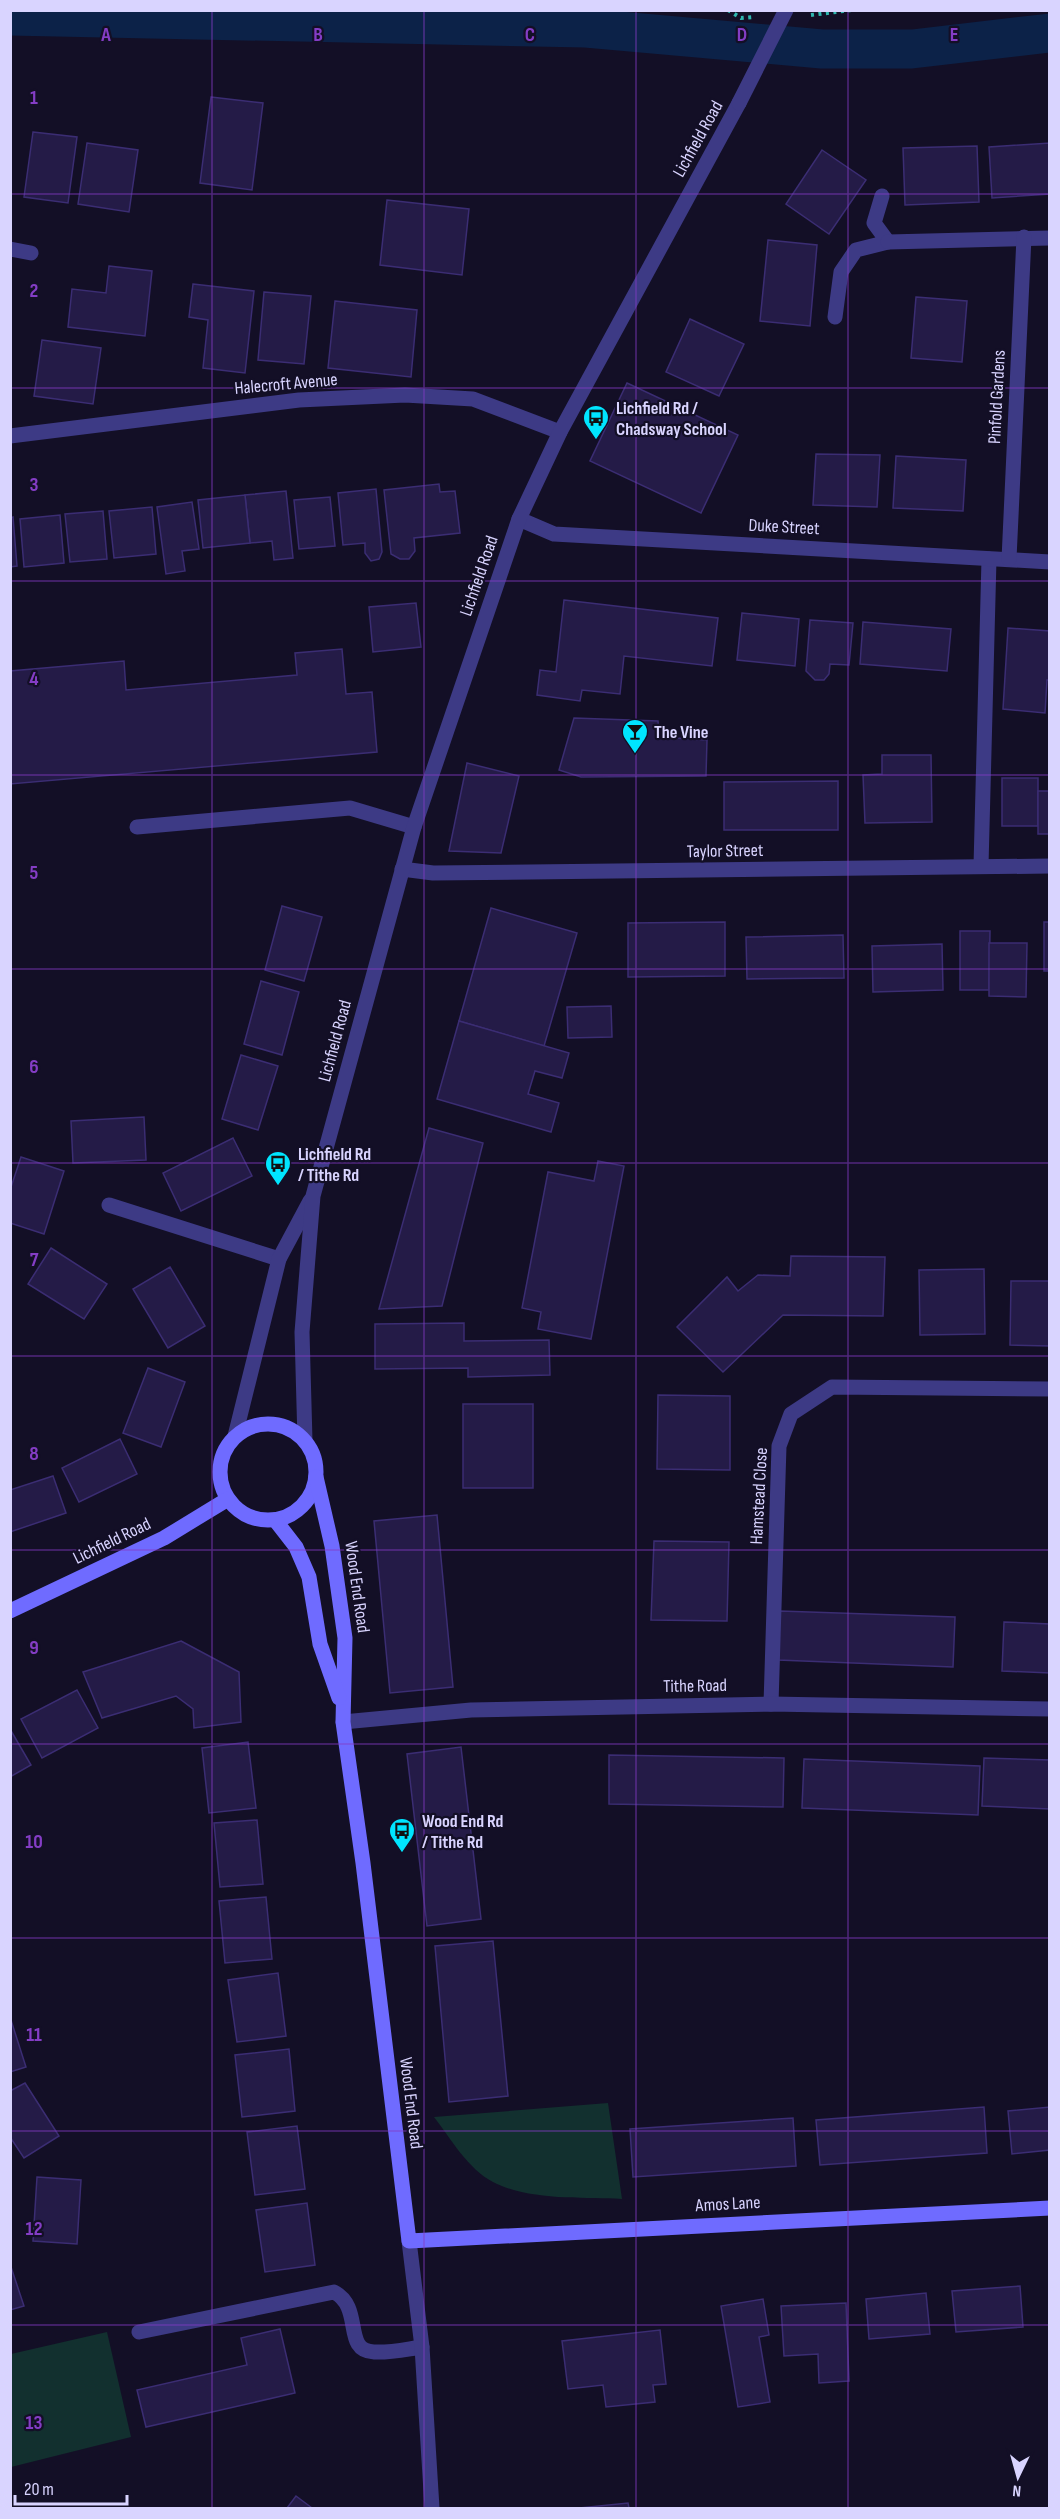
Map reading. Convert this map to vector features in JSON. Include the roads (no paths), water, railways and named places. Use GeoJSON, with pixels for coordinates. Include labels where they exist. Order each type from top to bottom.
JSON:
{"type":"FeatureCollection","features":[{"type":"Feature","properties":{"kind":"main road"},"geometry":{"type":"LineString","coordinates":[[278,1424],[293,1431],[305,1441],[316,1464],[316,1477],[313,1488],[294,1513],[275,1520],[261,1520],[248,1516],[228,1499],[219,1475],[220,1461],[235,1436],[248,1427],[278,1424]]}},
{"type":"Feature","properties":{"kind":"main road","name":"Wood End Road"},"geometry":{"type":"LineString","coordinates":[[316,1477],[332,1546],[345,1638],[341,1703],[343,1722],[409,2241]]}},
{"type":"Feature","properties":{"kind":"main road","name":"Lichfield Road"},"geometry":{"type":"LineString","coordinates":[[10,1611],[164,1538],[228,1499]]}},
{"type":"Feature","properties":{"kind":"main road","name":"Wood End Road"},"geometry":{"type":"LineString","coordinates":[[275,1520],[296,1547],[309,1577],[320,1644],[341,1703]]}},
{"type":"Feature","properties":{"kind":"main road","name":"Amos Lane"},"geometry":{"type":"LineString","coordinates":[[409,2241],[1050,2208]]}},
{"type":"Feature","properties":{"kind":"street","name":"Lichfield Road"},"geometry":{"type":"LineString","coordinates":[[305,1441],[302,1332],[313,1196],[414,827],[519,519],[560,432],[739,104],[786,10]]}},
{"type":"Feature","properties":{"kind":"street"},"geometry":{"type":"LineString","coordinates":[[882,196],[874,223],[888,242]]}},
{"type":"Feature","properties":{"kind":"street","name":"Pinfold Gardens"},"geometry":{"type":"LineString","coordinates":[[1009,559],[1024,237]]}},
{"type":"Feature","properties":{"kind":"street"},"geometry":{"type":"LineString","coordinates":[[835,317],[841,272],[856,250],[888,242],[1050,238]]}},
{"type":"Feature","properties":{"kind":"street"},"geometry":{"type":"LineString","coordinates":[[10,249],[31,253]]}},
{"type":"Feature","properties":{"kind":"street","name":"Halecroft Avenue"},"geometry":{"type":"LineString","coordinates":[[10,436],[299,400],[405,394],[473,399],[560,432]]}},
{"type":"Feature","properties":{"kind":"street","name":"Duke Street"},"geometry":{"type":"LineString","coordinates":[[519,519],[554,534],[1050,562]]}},
{"type":"Feature","properties":{"kind":"street"},"geometry":{"type":"LineString","coordinates":[[981,866],[989,559]]}},
{"type":"Feature","properties":{"kind":"street"},"geometry":{"type":"LineString","coordinates":[[137,827],[350,808],[414,827]]}},
{"type":"Feature","properties":{"kind":"street","name":"Taylor Street"},"geometry":{"type":"LineString","coordinates":[[402,869],[433,873],[1050,866]]}},
{"type":"Feature","properties":{"kind":"street","name":"Lichfield Road"},"geometry":{"type":"LineString","coordinates":[[235,1436],[279,1259],[313,1196]]}},
{"type":"Feature","properties":{"kind":"street"},"geometry":{"type":"LineString","coordinates":[[109,1205],[279,1259]]}},
{"type":"Feature","properties":{"kind":"street","name":"Hamstead Close"},"geometry":{"type":"LineString","coordinates":[[771,1704],[779,1446],[791,1414],[832,1387],[1050,1389]]}},
{"type":"Feature","properties":{"kind":"street","name":"Tithe Road"},"geometry":{"type":"LineString","coordinates":[[343,1722],[471,1710],[771,1704],[1050,1708]]}},
{"type":"Feature","properties":{"kind":"street","name":"Wood End Road"},"geometry":{"type":"LineString","coordinates":[[409,2241],[422,2347],[432,2508]]}},
{"type":"Feature","properties":{"kind":"street"},"geometry":{"type":"LineString","coordinates":[[139,2332],[334,2292],[344,2297],[350,2307],[356,2343],[363,2350],[374,2352],[422,2347]]}},
{"type":"Feature","properties":{"kind":"waterway"},"geometry":{"type":"LineString","coordinates":[[10,16],[586,28],[822,49],[912,49],[1050,33]]}},
{"type":"Feature","properties":{"kind":"place","name":"Lichfield Rd / Chadsway School"},"geometry":{"type":"Point","coordinates":[596,441]}},
{"type":"Feature","properties":{"kind":"place","name":"The Vine"},"geometry":{"type":"Point","coordinates":[635,755]}},
{"type":"Feature","properties":{"kind":"place","name":"Lichfield Rd / Tithe Rd"},"geometry":{"type":"Point","coordinates":[278,1187]}},
{"type":"Feature","properties":{"kind":"place","name":"Wood End Rd / Tithe Rd"},"geometry":{"type":"Point","coordinates":[402,1854]}}]}
